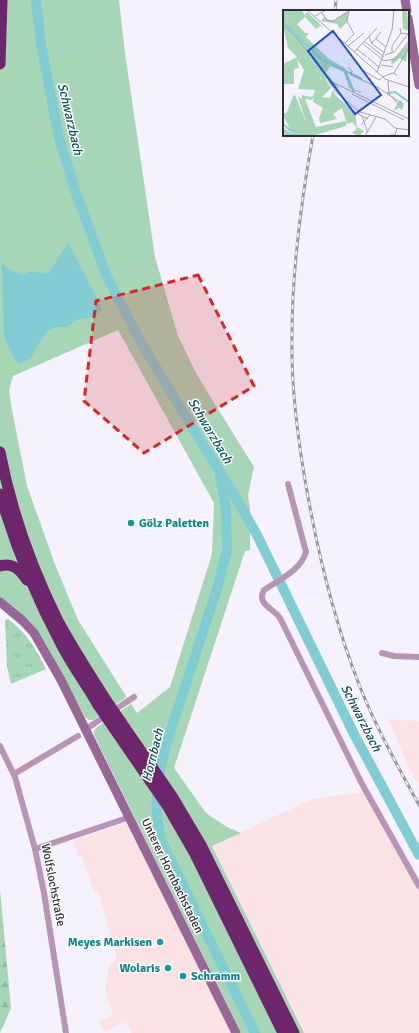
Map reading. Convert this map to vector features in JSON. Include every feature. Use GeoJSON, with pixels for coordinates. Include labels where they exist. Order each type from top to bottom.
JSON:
{"type":"FeatureCollection","features":[{"type":"Feature","properties":{"kind":"highway"},"geometry":{"type":"LineString","coordinates":[[0,64],[2,0]]}},
{"type":"Feature","properties":{"kind":"highway"},"geometry":{"type":"LineString","coordinates":[[0,452],[8,489],[21,532],[39,580],[102,702]]}},
{"type":"Feature","properties":{"kind":"highway"},"geometry":{"type":"LineString","coordinates":[[0,494],[12,535],[37,595],[60,644],[117,725],[168,807],[195,854],[283,1033]]}},
{"type":"Feature","properties":{"kind":"highway"},"geometry":{"type":"LineString","coordinates":[[0,566],[8,565],[18,569],[37,595]]}},
{"type":"Feature","properties":{"kind":"highway"},"geometry":{"type":"LineString","coordinates":[[117,725],[142,753],[172,796],[201,845],[294,1033]]}},
{"type":"Feature","properties":{"kind":"street"},"geometry":{"type":"LineString","coordinates":[[405,0],[407,10]]}},
{"type":"Feature","properties":{"kind":"street"},"geometry":{"type":"LineString","coordinates":[[409,24],[419,85]]}},
{"type":"Feature","properties":{"kind":"street"},"geometry":{"type":"LineString","coordinates":[[288,484],[306,552],[304,560],[291,572],[264,590],[261,595],[262,600],[280,618],[373,806],[419,886]]}},
{"type":"Feature","properties":{"kind":"street","name":"Unterer Hornbachstaden"},"geometry":{"type":"LineString","coordinates":[[0,602],[22,620],[34,633],[61,680],[236,1033]]}},
{"type":"Feature","properties":{"kind":"street"},"geometry":{"type":"LineString","coordinates":[[382,653],[394,656],[419,657]]}},
{"type":"Feature","properties":{"kind":"street"},"geometry":{"type":"LineString","coordinates":[[86,729],[134,697]]}},
{"type":"Feature","properties":{"kind":"street"},"geometry":{"type":"LineString","coordinates":[[14,774],[78,736]]}},
{"type":"Feature","properties":{"kind":"street","name":"Wolfslochstraße"},"geometry":{"type":"LineString","coordinates":[[0,746],[14,774],[20,791],[35,849],[44,893],[66,1033]]}},
{"type":"Feature","properties":{"kind":"street"},"geometry":{"type":"LineString","coordinates":[[35,849],[130,817]]}},
{"type":"Feature","properties":{"kind":"highlighted area"},"geometry":{"type":"Polygon","coordinates":[[[198,275],[254,386],[144,453],[84,401],[96,301],[198,275]]]}},
{"type":"Feature","properties":{"kind":"shaded area"},"geometry":{"type":"Polygon","coordinates":[[[388,719],[419,721],[419,785],[410,770],[388,719]]]}},
{"type":"Feature","properties":{"kind":"shaded area"},"geometry":{"type":"Polygon","coordinates":[[[370,791],[419,880],[419,1033],[304,1033],[212,846],[312,799],[370,791]]]}},
{"type":"Feature","properties":{"kind":"shaded area"},"geometry":{"type":"Polygon","coordinates":[[[128,822],[231,1033],[131,1033],[126,1022],[104,1032],[99,1021],[113,1015],[106,994],[106,982],[110,964],[116,959],[116,955],[98,891],[94,892],[82,856],[78,856],[73,840],[128,822]]]}},
{"type":"Feature","properties":{"kind":"green space"},"geometry":{"type":"Polygon","coordinates":[[[0,0],[119,0],[125,53],[155,257],[178,336],[197,375],[254,467],[248,495],[250,508],[250,550],[245,551],[174,768],[206,813],[227,827],[241,833],[212,846],[304,1033],[241,1033],[94,735],[94,731],[97,727],[131,704],[137,713],[170,687],[212,554],[214,503],[118,330],[13,376],[9,390],[27,486],[56,567],[78,620],[126,696],[125,698],[93,720],[89,720],[85,717],[40,635],[20,625],[0,608],[0,0]]]}},
{"type":"Feature","properties":{"kind":"green space"},"geometry":{"type":"Polygon","coordinates":[[[8,619],[21,630],[30,641],[46,669],[11,684],[7,666],[5,620],[8,619]]]}},
{"type":"Feature","properties":{"kind":"green space"},"geometry":{"type":"Polygon","coordinates":[[[0,889],[11,1008],[0,1033],[0,889]]]}},
{"type":"Feature","properties":{"kind":"water"},"geometry":{"type":"Polygon","coordinates":[[[68,242],[102,309],[95,316],[76,320],[67,327],[54,327],[46,333],[31,358],[20,364],[15,360],[4,337],[2,264],[21,275],[31,271],[48,274],[68,242]]]}},
{"type":"Feature","properties":{"kind":"waterway","name":"Schwarzbach"},"geometry":{"type":"LineString","coordinates":[[36,0],[41,44],[59,138],[75,190],[107,277],[143,346],[235,496],[257,535],[355,736],[419,855]]}},
{"type":"Feature","properties":{"kind":"waterway","name":"Hornbach"},"geometry":{"type":"LineString","coordinates":[[220,475],[226,509],[227,550],[217,589],[164,752],[157,790],[157,814],[161,840],[255,1033]]}},
{"type":"Feature","properties":{"kind":"railway"},"geometry":{"type":"LineString","coordinates":[[335,10],[336,0]]}},
{"type":"Feature","properties":{"kind":"railway"},"geometry":{"type":"LineString","coordinates":[[313,136],[295,260],[292,311],[293,386],[303,468],[319,551],[333,606],[350,660],[373,717],[395,762],[419,805]]}},
{"type":"Feature","properties":{"kind":"place","name":"Gölz Paletten"},"geometry":{"type":"Point","coordinates":[131,523]}},
{"type":"Feature","properties":{"kind":"place","name":"Meyes Markisen"},"geometry":{"type":"Point","coordinates":[160,942]}},
{"type":"Feature","properties":{"kind":"place","name":"Wolaris"},"geometry":{"type":"Point","coordinates":[168,968]}},
{"type":"Feature","properties":{"kind":"place","name":"Schramm"},"geometry":{"type":"Point","coordinates":[183,976]}}]}
